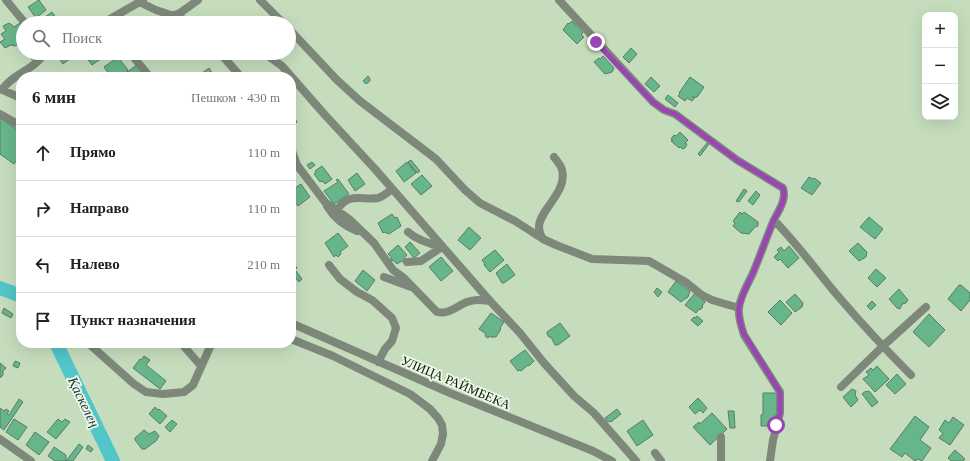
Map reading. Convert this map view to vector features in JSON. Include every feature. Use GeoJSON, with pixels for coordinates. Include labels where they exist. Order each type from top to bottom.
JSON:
{"type":"FeatureCollection","features":[{"type":"Feature","properties":{"kind":"street"},"geometry":{"type":"LineString","coordinates":[[6,0],[19,16]]}},
{"type":"Feature","properties":{"kind":"street"},"geometry":{"type":"LineString","coordinates":[[116,16],[141,1],[172,16],[180,13],[198,0]]}},
{"type":"Feature","properties":{"kind":"street"},"geometry":{"type":"LineString","coordinates":[[260,0],[276,16]]}},
{"type":"Feature","properties":{"kind":"street"},"geometry":{"type":"LineString","coordinates":[[559,0],[653,102],[664,110],[675,114],[737,160],[783,188],[785,193],[783,201],[742,297],[739,308],[741,327],[744,334],[780,392],[780,413],[773,440],[770,461]]}},
{"type":"Feature","properties":{"kind":"street"},"geometry":{"type":"LineString","coordinates":[[296,36],[360,102],[436,159],[465,190],[480,203],[515,221],[543,239],[592,258],[649,261],[688,283],[702,295],[712,300],[739,308]]}},
{"type":"Feature","properties":{"kind":"street"},"geometry":{"type":"LineString","coordinates":[[22,72],[41,60]]}},
{"type":"Feature","properties":{"kind":"street"},"geometry":{"type":"LineString","coordinates":[[136,60],[146,72]]}},
{"type":"Feature","properties":{"kind":"street"},"geometry":{"type":"LineString","coordinates":[[226,60],[237,72]]}},
{"type":"Feature","properties":{"kind":"street"},"geometry":{"type":"LineString","coordinates":[[274,60],[287,72]]}},
{"type":"Feature","properties":{"kind":"street"},"geometry":{"type":"LineString","coordinates":[[16,76],[10,80],[1,90],[16,96]]}},
{"type":"Feature","properties":{"kind":"street"},"geometry":{"type":"LineString","coordinates":[[296,82],[520,333],[574,396],[594,413],[636,461]]}},
{"type":"Feature","properties":{"kind":"street"},"geometry":{"type":"LineString","coordinates":[[0,114],[16,123]]}},
{"type":"Feature","properties":{"kind":"street"},"geometry":{"type":"LineString","coordinates":[[543,239],[539,227],[540,222],[554,201],[562,181],[562,171],[554,157]]}},
{"type":"Feature","properties":{"kind":"street"},"geometry":{"type":"LineString","coordinates":[[296,162],[325,202],[330,212],[339,221],[364,234]]}},
{"type":"Feature","properties":{"kind":"street"},"geometry":{"type":"LineString","coordinates":[[338,210],[341,205],[353,198],[377,198],[384,196],[392,189]]}},
{"type":"Feature","properties":{"kind":"street"},"geometry":{"type":"LineString","coordinates":[[325,202],[338,210],[374,243],[393,270],[404,278],[431,308],[437,312],[441,314],[466,302],[478,299],[490,301]]}},
{"type":"Feature","properties":{"kind":"street"},"geometry":{"type":"LineString","coordinates":[[774,220],[883,346],[911,375]]}},
{"type":"Feature","properties":{"kind":"street"},"geometry":{"type":"LineString","coordinates":[[408,232],[419,239],[442,247]]}},
{"type":"Feature","properties":{"kind":"street"},"geometry":{"type":"LineString","coordinates":[[407,262],[420,261],[442,247]]}},
{"type":"Feature","properties":{"kind":"street"},"geometry":{"type":"LineString","coordinates":[[329,265],[340,279],[357,292],[372,300],[392,318],[396,328],[392,341],[385,349],[378,362]]}},
{"type":"Feature","properties":{"kind":"street"},"geometry":{"type":"LineString","coordinates":[[384,277],[413,288]]}},
{"type":"Feature","properties":{"kind":"street"},"geometry":{"type":"LineString","coordinates":[[841,387],[926,307]]}},
{"type":"Feature","properties":{"kind":"street","name":"УЛИЦА РАЙМБЕКА"},"geometry":{"type":"LineString","coordinates":[[296,326],[450,394],[593,450],[612,461]]}},
{"type":"Feature","properties":{"kind":"street"},"geometry":{"type":"LineString","coordinates":[[296,341],[333,356],[410,394],[430,409],[442,425],[443,434],[441,444],[432,461]]}},
{"type":"Feature","properties":{"kind":"street"},"geometry":{"type":"LineString","coordinates":[[94,348],[134,384],[146,392],[164,394],[184,392],[193,386],[210,348]]}},
{"type":"Feature","properties":{"kind":"street"},"geometry":{"type":"LineString","coordinates":[[186,348],[201,366]]}},
{"type":"Feature","properties":{"kind":"street"},"geometry":{"type":"LineString","coordinates":[[721,436],[721,461]]}},
{"type":"Feature","properties":{"kind":"street"},"geometry":{"type":"LineString","coordinates":[[0,439],[31,461]]}},
{"type":"Feature","properties":{"kind":"street"},"geometry":{"type":"LineString","coordinates":[[655,453],[661,461]]}},
{"type":"Feature","properties":{"kind":"building"},"geometry":{"type":"Polygon","coordinates":[[[39,0],[46,10],[38,16],[35,16],[28,7],[39,0]]]}},
{"type":"Feature","properties":{"kind":"building"},"geometry":{"type":"Polygon","coordinates":[[[52,12],[55,16],[46,16],[52,12]]]}},
{"type":"Feature","properties":{"kind":"building"},"geometry":{"type":"Polygon","coordinates":[[[572,21],[583,33],[581,35],[584,37],[577,44],[563,30],[568,23],[569,24],[572,21]]]}},
{"type":"Feature","properties":{"kind":"building"},"geometry":{"type":"Polygon","coordinates":[[[9,23],[14,27],[16,26],[16,45],[11,45],[5,48],[0,42],[5,39],[1,34],[6,31],[3,26],[9,23]]]}},
{"type":"Feature","properties":{"kind":"building"},"geometry":{"type":"Polygon","coordinates":[[[631,48],[637,54],[629,63],[623,57],[631,48]]]}},
{"type":"Feature","properties":{"kind":"building"},"geometry":{"type":"Polygon","coordinates":[[[603,56],[614,68],[612,72],[605,74],[594,62],[603,56]]]}},
{"type":"Feature","properties":{"kind":"building"},"geometry":{"type":"Polygon","coordinates":[[[60,60],[68,60],[63,64],[60,60]]]}},
{"type":"Feature","properties":{"kind":"building"},"geometry":{"type":"Polygon","coordinates":[[[88,60],[99,60],[92,65],[88,60]]]}},
{"type":"Feature","properties":{"kind":"building"},"geometry":{"type":"Polygon","coordinates":[[[114,60],[120,60],[128,70],[127,72],[108,72],[104,67],[114,60]]]}},
{"type":"Feature","properties":{"kind":"building"},"geometry":{"type":"Polygon","coordinates":[[[137,65],[142,72],[127,72],[137,65]]]}},
{"type":"Feature","properties":{"kind":"building"},"geometry":{"type":"Polygon","coordinates":[[[209,68],[212,72],[204,72],[209,68]]]}},
{"type":"Feature","properties":{"kind":"building"},"geometry":{"type":"Polygon","coordinates":[[[368,76],[370,81],[366,84],[363,81],[368,76]]]}},
{"type":"Feature","properties":{"kind":"building"},"geometry":{"type":"Polygon","coordinates":[[[651,77],[660,86],[654,92],[645,84],[651,77]]]}},
{"type":"Feature","properties":{"kind":"building"},"geometry":{"type":"Polygon","coordinates":[[[690,77],[704,87],[698,96],[695,98],[693,96],[694,99],[692,101],[687,98],[685,101],[678,96],[690,77]]]}},
{"type":"Feature","properties":{"kind":"building"},"geometry":{"type":"Polygon","coordinates":[[[668,95],[678,103],[675,107],[665,99],[668,95]]]}},
{"type":"Feature","properties":{"kind":"building"},"geometry":{"type":"Polygon","coordinates":[[[0,118],[16,129],[16,161],[14,164],[0,154],[0,118]]]}},
{"type":"Feature","properties":{"kind":"building"},"geometry":{"type":"Polygon","coordinates":[[[680,132],[688,140],[685,143],[687,144],[685,148],[683,149],[680,147],[679,148],[671,141],[673,140],[671,139],[674,135],[676,136],[680,132]]]}},
{"type":"Feature","properties":{"kind":"building"},"geometry":{"type":"Polygon","coordinates":[[[707,143],[709,144],[700,156],[698,154],[707,143]]]}},
{"type":"Feature","properties":{"kind":"building"},"geometry":{"type":"Polygon","coordinates":[[[411,160],[420,171],[417,173],[408,162],[411,160]]]}},
{"type":"Feature","properties":{"kind":"building"},"geometry":{"type":"Polygon","coordinates":[[[312,162],[315,165],[310,169],[307,165],[312,162]]]}},
{"type":"Feature","properties":{"kind":"building"},"geometry":{"type":"Polygon","coordinates":[[[407,162],[416,173],[404,182],[396,171],[407,162]]]}},
{"type":"Feature","properties":{"kind":"building"},"geometry":{"type":"Polygon","coordinates":[[[322,166],[332,179],[325,184],[322,181],[320,182],[314,174],[316,173],[315,171],[322,166]]]}},
{"type":"Feature","properties":{"kind":"building"},"geometry":{"type":"Polygon","coordinates":[[[357,173],[365,184],[355,191],[348,180],[357,173]]]}},
{"type":"Feature","properties":{"kind":"building"},"geometry":{"type":"Polygon","coordinates":[[[422,175],[432,186],[421,195],[411,184],[422,175]]]}},
{"type":"Feature","properties":{"kind":"building"},"geometry":{"type":"Polygon","coordinates":[[[809,177],[814,178],[821,183],[812,195],[801,188],[809,177]]]}},
{"type":"Feature","properties":{"kind":"building"},"geometry":{"type":"Polygon","coordinates":[[[338,179],[349,194],[334,204],[324,191],[338,182],[336,180],[338,179]]]}},
{"type":"Feature","properties":{"kind":"building"},"geometry":{"type":"Polygon","coordinates":[[[301,184],[310,197],[298,206],[296,203],[296,188],[301,184]]]}},
{"type":"Feature","properties":{"kind":"building"},"geometry":{"type":"Polygon","coordinates":[[[744,189],[747,191],[739,202],[736,201],[744,189]]]}},
{"type":"Feature","properties":{"kind":"building"},"geometry":{"type":"Polygon","coordinates":[[[756,191],[760,195],[753,205],[748,201],[756,191]]]}},
{"type":"Feature","properties":{"kind":"building"},"geometry":{"type":"Polygon","coordinates":[[[740,212],[742,214],[744,212],[758,222],[758,226],[755,227],[749,234],[741,233],[733,226],[735,223],[733,221],[740,212]]]}},
{"type":"Feature","properties":{"kind":"building"},"geometry":{"type":"Polygon","coordinates":[[[392,214],[395,218],[397,217],[401,226],[389,234],[383,233],[378,223],[392,214]]]}},
{"type":"Feature","properties":{"kind":"building"},"geometry":{"type":"Polygon","coordinates":[[[869,217],[883,229],[875,239],[860,227],[869,217]]]}},
{"type":"Feature","properties":{"kind":"building"},"geometry":{"type":"Polygon","coordinates":[[[469,227],[481,238],[470,250],[458,240],[469,227]]]}},
{"type":"Feature","properties":{"kind":"building"},"geometry":{"type":"Polygon","coordinates":[[[338,233],[348,246],[340,252],[341,254],[338,257],[336,255],[334,257],[325,243],[338,233]]]}},
{"type":"Feature","properties":{"kind":"building"},"geometry":{"type":"Polygon","coordinates":[[[410,242],[420,253],[414,258],[405,247],[410,242]]]}},
{"type":"Feature","properties":{"kind":"building"},"geometry":{"type":"Polygon","coordinates":[[[858,243],[867,252],[866,257],[859,261],[849,251],[858,243]]]}},
{"type":"Feature","properties":{"kind":"building"},"geometry":{"type":"Polygon","coordinates":[[[398,245],[407,255],[404,258],[404,261],[397,264],[390,259],[392,258],[388,254],[398,245]]]}},
{"type":"Feature","properties":{"kind":"building"},"geometry":{"type":"Polygon","coordinates":[[[789,246],[799,258],[788,268],[780,259],[778,261],[774,257],[779,252],[777,250],[781,247],[784,251],[789,246]]]}},
{"type":"Feature","properties":{"kind":"building"},"geometry":{"type":"Polygon","coordinates":[[[495,250],[504,260],[490,272],[482,260],[495,250]]]}},
{"type":"Feature","properties":{"kind":"building"},"geometry":{"type":"Polygon","coordinates":[[[441,257],[453,271],[441,281],[429,267],[441,257]]]}},
{"type":"Feature","properties":{"kind":"building"},"geometry":{"type":"Polygon","coordinates":[[[507,264],[515,275],[502,283],[496,273],[507,264]]]}},
{"type":"Feature","properties":{"kind":"building"},"geometry":{"type":"Polygon","coordinates":[[[876,269],[886,278],[877,287],[868,278],[876,269]]]}},
{"type":"Feature","properties":{"kind":"building"},"geometry":{"type":"Polygon","coordinates":[[[363,270],[375,280],[367,291],[355,281],[363,270]]]}},
{"type":"Feature","properties":{"kind":"building"},"geometry":{"type":"Polygon","coordinates":[[[296,271],[302,279],[299,282],[296,279],[296,271]]]}},
{"type":"Feature","properties":{"kind":"building"},"geometry":{"type":"Polygon","coordinates":[[[676,281],[690,291],[688,297],[681,302],[668,292],[676,281]]]}},
{"type":"Feature","properties":{"kind":"building"},"geometry":{"type":"Polygon","coordinates":[[[959,285],[970,293],[970,300],[961,311],[948,299],[959,285]]]}},
{"type":"Feature","properties":{"kind":"building"},"geometry":{"type":"Polygon","coordinates":[[[657,288],[662,292],[658,297],[654,292],[657,288]]]}},
{"type":"Feature","properties":{"kind":"building"},"geometry":{"type":"Polygon","coordinates":[[[899,289],[908,300],[906,303],[902,304],[900,309],[897,308],[889,299],[899,289]]]}},
{"type":"Feature","properties":{"kind":"building"},"geometry":{"type":"Polygon","coordinates":[[[695,293],[705,302],[702,306],[703,307],[696,313],[685,305],[695,293]]]}},
{"type":"Feature","properties":{"kind":"building"},"geometry":{"type":"Polygon","coordinates":[[[795,294],[803,303],[802,307],[795,312],[786,302],[795,294]]]}},
{"type":"Feature","properties":{"kind":"building"},"geometry":{"type":"Polygon","coordinates":[[[780,300],[792,313],[781,325],[768,312],[780,300]]]}},
{"type":"Feature","properties":{"kind":"building"},"geometry":{"type":"Polygon","coordinates":[[[872,301],[876,305],[871,310],[867,306],[872,301]]]}},
{"type":"Feature","properties":{"kind":"building"},"geometry":{"type":"Polygon","coordinates":[[[4,308],[13,314],[11,318],[2,313],[4,308]]]}},
{"type":"Feature","properties":{"kind":"building"},"geometry":{"type":"Polygon","coordinates":[[[491,313],[504,322],[496,337],[489,336],[488,338],[485,336],[486,334],[479,329],[491,313]]]}},
{"type":"Feature","properties":{"kind":"building"},"geometry":{"type":"Polygon","coordinates":[[[929,314],[945,330],[929,347],[913,332],[929,314]]]}},
{"type":"Feature","properties":{"kind":"building"},"geometry":{"type":"Polygon","coordinates":[[[697,316],[703,321],[698,326],[691,320],[697,316]]]}},
{"type":"Feature","properties":{"kind":"building"},"geometry":{"type":"Polygon","coordinates":[[[560,323],[570,336],[558,345],[555,345],[547,332],[560,323]]]}},
{"type":"Feature","properties":{"kind":"building"},"geometry":{"type":"Polygon","coordinates":[[[525,350],[534,361],[521,371],[518,371],[510,361],[525,350]]]}},
{"type":"Feature","properties":{"kind":"building"},"geometry":{"type":"Polygon","coordinates":[[[144,356],[150,360],[146,365],[166,381],[160,389],[133,368],[144,356]]]}},
{"type":"Feature","properties":{"kind":"building"},"geometry":{"type":"Polygon","coordinates":[[[15,361],[20,363],[18,368],[13,366],[15,361]]]}},
{"type":"Feature","properties":{"kind":"building"},"geometry":{"type":"Polygon","coordinates":[[[0,363],[6,368],[0,378],[0,363]]]}},
{"type":"Feature","properties":{"kind":"building"},"geometry":{"type":"Polygon","coordinates":[[[877,366],[889,379],[875,392],[863,379],[869,375],[866,372],[871,368],[873,370],[877,366]]]}},
{"type":"Feature","properties":{"kind":"building"},"geometry":{"type":"Polygon","coordinates":[[[897,374],[906,384],[895,394],[886,385],[897,374]]]}},
{"type":"Feature","properties":{"kind":"building"},"geometry":{"type":"Polygon","coordinates":[[[852,389],[856,391],[855,395],[858,400],[851,407],[843,397],[852,389]]]}},
{"type":"Feature","properties":{"kind":"building"},"geometry":{"type":"Polygon","coordinates":[[[869,391],[878,402],[872,407],[862,394],[869,391]]]}},
{"type":"Feature","properties":{"kind":"building"},"geometry":{"type":"Polygon","coordinates":[[[763,393],[778,393],[779,416],[774,416],[774,426],[761,426],[761,415],[763,414],[763,393]]]}},
{"type":"Feature","properties":{"kind":"building"},"geometry":{"type":"Polygon","coordinates":[[[698,398],[707,408],[703,413],[700,410],[695,414],[689,407],[698,398]]]}},
{"type":"Feature","properties":{"kind":"building"},"geometry":{"type":"Polygon","coordinates":[[[19,399],[23,402],[4,430],[0,427],[0,408],[4,411],[6,409],[9,411],[7,414],[9,415],[19,399]]]}},
{"type":"Feature","properties":{"kind":"building"},"geometry":{"type":"Polygon","coordinates":[[[155,407],[167,416],[160,424],[149,414],[155,407]]]}},
{"type":"Feature","properties":{"kind":"building"},"geometry":{"type":"Polygon","coordinates":[[[617,409],[621,414],[611,422],[608,422],[605,418],[617,409]]]}},
{"type":"Feature","properties":{"kind":"building"},"geometry":{"type":"Polygon","coordinates":[[[728,411],[734,411],[735,428],[730,428],[728,411]]]}},
{"type":"Feature","properties":{"kind":"building"},"geometry":{"type":"Polygon","coordinates":[[[712,413],[727,429],[710,445],[693,427],[699,422],[700,424],[712,413]]]}},
{"type":"Feature","properties":{"kind":"building"},"geometry":{"type":"Polygon","coordinates":[[[915,416],[929,427],[920,440],[931,448],[922,461],[918,459],[915,461],[905,453],[902,457],[890,449],[915,416]]]}},
{"type":"Feature","properties":{"kind":"building"},"geometry":{"type":"Polygon","coordinates":[[[953,417],[964,425],[950,445],[939,438],[943,433],[939,430],[945,420],[949,423],[953,417]]]}},
{"type":"Feature","properties":{"kind":"building"},"geometry":{"type":"Polygon","coordinates":[[[14,419],[27,427],[18,440],[6,432],[14,419]]]}},
{"type":"Feature","properties":{"kind":"building"},"geometry":{"type":"Polygon","coordinates":[[[58,419],[62,422],[65,419],[70,422],[56,439],[47,432],[58,419]]]}},
{"type":"Feature","properties":{"kind":"building"},"geometry":{"type":"Polygon","coordinates":[[[172,420],[177,424],[170,432],[165,427],[172,420]]]}},
{"type":"Feature","properties":{"kind":"building"},"geometry":{"type":"Polygon","coordinates":[[[643,420],[653,435],[637,446],[627,431],[643,420]]]}},
{"type":"Feature","properties":{"kind":"building"},"geometry":{"type":"Polygon","coordinates":[[[144,430],[149,434],[155,431],[159,436],[156,441],[145,449],[142,449],[135,438],[144,430]]]}},
{"type":"Feature","properties":{"kind":"building"},"geometry":{"type":"Polygon","coordinates":[[[35,432],[49,442],[39,455],[26,445],[35,432]]]}},
{"type":"Feature","properties":{"kind":"building"},"geometry":{"type":"Polygon","coordinates":[[[79,444],[83,447],[73,461],[66,461],[79,444]]]}},
{"type":"Feature","properties":{"kind":"building"},"geometry":{"type":"Polygon","coordinates":[[[88,445],[93,449],[91,452],[86,449],[88,445]]]}},
{"type":"Feature","properties":{"kind":"building"},"geometry":{"type":"Polygon","coordinates":[[[54,447],[66,455],[66,461],[55,461],[48,456],[54,447]]]}},
{"type":"Feature","properties":{"kind":"building"},"geometry":{"type":"Polygon","coordinates":[[[955,450],[965,459],[963,461],[951,461],[948,458],[955,450]]]}},
{"type":"Feature","properties":{"kind":"waterway","name":"Қаскелең"},"geometry":{"type":"LineString","coordinates":[[0,288],[16,294]]}},
{"type":"Feature","properties":{"kind":"waterway","name":"Қаскелең"},"geometry":{"type":"LineString","coordinates":[[58,348],[113,461]]}},
{"type":"Feature","properties":{"kind":"route"},"geometry":{"type":"LineString","coordinates":[[596,42],[653,102],[664,110],[675,114],[737,160],[783,188],[785,193],[783,201],[767,235],[739,308],[741,327],[744,334],[780,392],[780,413],[776,425]]}}]}
